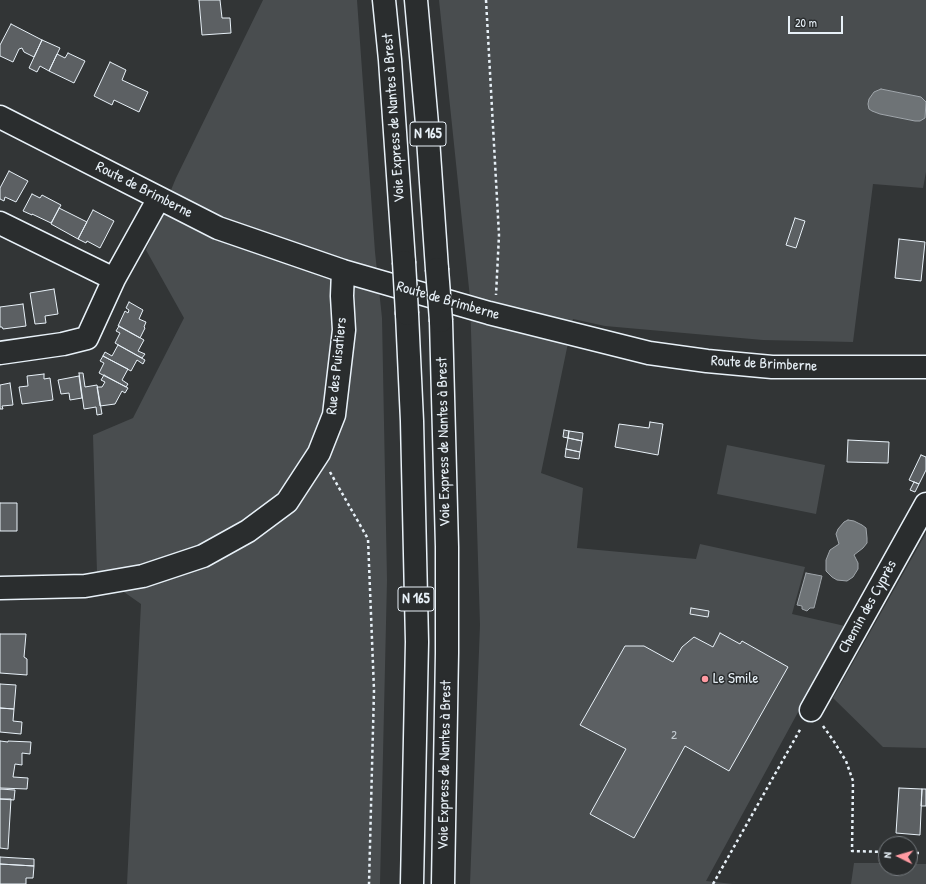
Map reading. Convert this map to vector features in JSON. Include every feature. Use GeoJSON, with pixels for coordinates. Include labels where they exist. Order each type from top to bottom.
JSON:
{"type":"FeatureCollection","features":[{"type":"Feature","properties":{"kind":"main road","name":"Voie Express de Nantes à Brest"},"geometry":{"type":"LineString","coordinates":[[384,0],[390,60],[404,262],[412,421],[417,642],[412,884]]}},
{"type":"Feature","properties":{"kind":"main road","name":"Voie Express de Nantes à Brest"},"geometry":{"type":"LineString","coordinates":[[416,0],[427,124],[441,321],[448,653],[443,884]]}},
{"type":"Feature","properties":{"kind":"main road","name":"Route de Brimberne"},"geometry":{"type":"LineString","coordinates":[[0,117],[218,228],[343,271],[498,315],[649,353],[708,361],[772,366],[926,367]]}},
{"type":"Feature","properties":{"kind":"main road"},"geometry":{"type":"LineString","coordinates":[[0,353],[63,344],[88,338],[114,279],[159,198]]}},
{"type":"Feature","properties":{"kind":"main road"},"geometry":{"type":"LineString","coordinates":[[0,223],[114,279]]}},
{"type":"Feature","properties":{"kind":"main road","name":"Rue des Puisatiers"},"geometry":{"type":"LineString","coordinates":[[0,588],[85,586],[143,576],[203,556],[248,531],[287,502],[319,453],[334,415],[344,330],[342,296],[343,271]]}},
{"type":"Feature","properties":{"kind":"main road","name":"Chemin des Cyprès"},"geometry":{"type":"LineString","coordinates":[[811,710],[926,504]]}},
{"type":"Feature","properties":{"kind":"path"},"geometry":{"type":"LineString","coordinates":[[486,0],[499,235],[496,296],[498,315]]}},
{"type":"Feature","properties":{"kind":"path"},"geometry":{"type":"LineString","coordinates":[[319,453],[368,539],[374,690],[369,884]]}},
{"type":"Feature","properties":{"kind":"path"},"geometry":{"type":"LineString","coordinates":[[713,884],[811,710],[846,761],[853,781],[852,851],[878,852]]}},
{"type":"Feature","properties":{"kind":"shaded area"},"geometry":{"type":"Polygon","coordinates":[[[263,0],[357,0],[375,252],[382,318],[387,580],[380,884],[127,884],[141,604],[97,573],[93,435],[133,418],[184,318],[146,250],[176,178],[263,0]]]}},
{"type":"Feature","properties":{"kind":"shaded area"},"geometry":{"type":"Polygon","coordinates":[[[439,0],[926,0],[926,172],[923,188],[873,184],[853,342],[763,340],[605,326],[573,319],[541,473],[583,488],[577,548],[696,559],[700,544],[805,567],[792,614],[845,626],[706,881],[733,884],[470,884],[480,625],[470,298],[439,0]]]}},
{"type":"Feature","properties":{"kind":"shaded area"},"geometry":{"type":"Polygon","coordinates":[[[881,89],[921,97],[926,102],[925,118],[920,121],[915,121],[872,111],[869,109],[869,99],[874,92],[881,89]]]}},
{"type":"Feature","properties":{"kind":"shaded area"},"geometry":{"type":"Polygon","coordinates":[[[727,445],[825,465],[816,514],[717,494],[727,445]]]}},
{"type":"Feature","properties":{"kind":"shaded area"},"geometry":{"type":"Polygon","coordinates":[[[848,520],[854,521],[866,528],[867,543],[854,555],[858,563],[858,569],[853,577],[847,581],[837,580],[826,571],[826,560],[830,550],[839,544],[836,534],[838,529],[848,520]]]}},
{"type":"Feature","properties":{"kind":"shaded area"},"geometry":{"type":"Polygon","coordinates":[[[926,533],[926,748],[883,747],[833,698],[926,533]]]}},
{"type":"Feature","properties":{"kind":"shaded area"},"geometry":{"type":"Polygon","coordinates":[[[806,573],[822,576],[814,608],[810,608],[807,611],[802,609],[802,606],[797,605],[806,573]]]}},
{"type":"Feature","properties":{"kind":"shaded area"},"geometry":{"type":"Polygon","coordinates":[[[854,863],[878,863],[878,876],[918,876],[918,864],[926,864],[926,884],[851,884],[854,863]]]}},
{"type":"Feature","properties":{"kind":"building"},"geometry":{"type":"Polygon","coordinates":[[[199,0],[220,0],[222,18],[230,18],[231,33],[202,35],[199,0]]]}},
{"type":"Feature","properties":{"kind":"building"},"geometry":{"type":"Polygon","coordinates":[[[11,24],[42,40],[34,57],[24,52],[22,48],[19,49],[13,62],[0,56],[0,45],[11,24]]]}},
{"type":"Feature","properties":{"kind":"building"},"geometry":{"type":"Polygon","coordinates":[[[42,40],[60,48],[49,71],[40,66],[37,72],[29,68],[42,40]]]}},
{"type":"Feature","properties":{"kind":"building"},"geometry":{"type":"Polygon","coordinates":[[[68,53],[85,61],[74,83],[49,71],[57,54],[65,58],[68,53]]]}},
{"type":"Feature","properties":{"kind":"building"},"geometry":{"type":"Polygon","coordinates":[[[110,62],[126,70],[122,80],[148,92],[139,112],[114,100],[112,105],[94,96],[110,62]]]}},
{"type":"Feature","properties":{"kind":"building"},"geometry":{"type":"Polygon","coordinates":[[[9,171],[28,181],[16,202],[5,197],[4,201],[0,199],[0,188],[9,171]]]}},
{"type":"Feature","properties":{"kind":"building"},"geometry":{"type":"Polygon","coordinates":[[[32,194],[40,198],[42,195],[61,205],[51,223],[23,211],[32,194]]]}},
{"type":"Feature","properties":{"kind":"building"},"geometry":{"type":"Polygon","coordinates":[[[59,208],[87,222],[78,239],[51,224],[59,208]]]}},
{"type":"Feature","properties":{"kind":"building"},"geometry":{"type":"Polygon","coordinates":[[[93,210],[114,221],[100,248],[87,241],[86,243],[78,239],[93,210]]]}},
{"type":"Feature","properties":{"kind":"building"},"geometry":{"type":"Polygon","coordinates":[[[795,218],[805,221],[796,248],[786,245],[795,218]]]}},
{"type":"Feature","properties":{"kind":"building"},"geometry":{"type":"Polygon","coordinates":[[[899,239],[925,242],[921,281],[895,278],[899,239]]]}},
{"type":"Feature","properties":{"kind":"building"},"geometry":{"type":"Polygon","coordinates":[[[54,289],[58,314],[45,316],[46,323],[35,324],[30,293],[54,289]]]}},
{"type":"Feature","properties":{"kind":"building"},"geometry":{"type":"Polygon","coordinates":[[[129,302],[143,310],[139,319],[146,322],[140,338],[118,326],[125,311],[128,313],[129,310],[126,308],[129,302]]]}},
{"type":"Feature","properties":{"kind":"building"},"geometry":{"type":"Polygon","coordinates":[[[23,304],[26,326],[3,329],[0,327],[0,307],[23,304]]]}},
{"type":"Feature","properties":{"kind":"building"},"geometry":{"type":"Polygon","coordinates":[[[119,326],[144,340],[138,351],[145,354],[142,358],[115,343],[120,333],[116,331],[119,326]]]}},
{"type":"Feature","properties":{"kind":"building"},"geometry":{"type":"Polygon","coordinates":[[[118,345],[145,360],[143,364],[137,360],[131,371],[103,356],[105,352],[112,356],[118,345]]]}},
{"type":"Feature","properties":{"kind":"building"},"geometry":{"type":"Polygon","coordinates":[[[103,356],[128,369],[122,380],[128,384],[126,387],[99,373],[104,363],[100,361],[103,356]]]}},
{"type":"Feature","properties":{"kind":"building"},"geometry":{"type":"Polygon","coordinates":[[[79,373],[83,373],[85,387],[97,385],[102,414],[97,415],[96,407],[84,409],[79,373]]]}},
{"type":"Feature","properties":{"kind":"building"},"geometry":{"type":"Polygon","coordinates":[[[44,374],[44,379],[50,378],[53,400],[22,404],[19,387],[28,386],[27,376],[44,374]]]}},
{"type":"Feature","properties":{"kind":"building"},"geometry":{"type":"Polygon","coordinates":[[[104,375],[128,388],[125,393],[122,391],[115,404],[100,406],[97,387],[102,387],[105,382],[101,380],[104,375]]]}},
{"type":"Feature","properties":{"kind":"building"},"geometry":{"type":"Polygon","coordinates":[[[79,376],[82,398],[70,400],[69,393],[61,394],[58,380],[79,376]]]}},
{"type":"Feature","properties":{"kind":"building"},"geometry":{"type":"Polygon","coordinates":[[[10,383],[13,405],[2,406],[3,409],[0,409],[0,385],[10,383]]]}},
{"type":"Feature","properties":{"kind":"building"},"geometry":{"type":"Polygon","coordinates":[[[650,422],[663,424],[658,455],[615,447],[619,424],[649,428],[650,422]]]}},
{"type":"Feature","properties":{"kind":"building"},"geometry":{"type":"Polygon","coordinates":[[[564,430],[569,431],[568,438],[563,437],[564,430]]]}},
{"type":"Feature","properties":{"kind":"building"},"geometry":{"type":"Polygon","coordinates":[[[569,431],[583,433],[582,441],[568,438],[569,431]]]}},
{"type":"Feature","properties":{"kind":"building"},"geometry":{"type":"Polygon","coordinates":[[[568,438],[582,441],[580,452],[566,449],[568,438]]]}},
{"type":"Feature","properties":{"kind":"building"},"geometry":{"type":"Polygon","coordinates":[[[848,440],[889,442],[888,463],[847,462],[848,440]]]}},
{"type":"Feature","properties":{"kind":"building"},"geometry":{"type":"Polygon","coordinates":[[[566,449],[580,452],[579,459],[565,457],[566,449]]]}},
{"type":"Feature","properties":{"kind":"building"},"geometry":{"type":"Polygon","coordinates":[[[921,455],[926,457],[926,470],[919,484],[909,480],[921,455]]]}},
{"type":"Feature","properties":{"kind":"building"},"geometry":{"type":"Polygon","coordinates":[[[914,482],[919,484],[915,492],[910,490],[914,482]]]}},
{"type":"Feature","properties":{"kind":"building"},"geometry":{"type":"Polygon","coordinates":[[[0,503],[17,503],[17,531],[0,531],[0,503]]]}},
{"type":"Feature","properties":{"kind":"building"},"geometry":{"type":"Polygon","coordinates":[[[691,608],[709,611],[708,617],[690,614],[691,608]]]}},
{"type":"Feature","properties":{"kind":"building","name":"Le Smile"},"geometry":{"type":"Polygon","coordinates":[[[720,633],[740,644],[742,641],[788,667],[729,771],[685,746],[634,838],[590,814],[626,749],[580,725],[625,646],[644,646],[673,662],[682,647],[694,637],[713,647],[720,633]]]}},
{"type":"Feature","properties":{"kind":"building"},"geometry":{"type":"Polygon","coordinates":[[[0,634],[26,634],[24,657],[27,659],[27,675],[0,673],[0,634]]]}},
{"type":"Feature","properties":{"kind":"building"},"geometry":{"type":"Polygon","coordinates":[[[0,684],[16,685],[14,709],[0,708],[0,684]]]}},
{"type":"Feature","properties":{"kind":"building"},"geometry":{"type":"Polygon","coordinates":[[[0,708],[14,709],[13,721],[22,722],[21,734],[0,732],[0,708]]]}},
{"type":"Feature","properties":{"kind":"building"},"geometry":{"type":"Polygon","coordinates":[[[0,741],[31,742],[30,754],[22,753],[22,765],[15,764],[13,777],[28,778],[27,789],[0,788],[0,741]]]}},
{"type":"Feature","properties":{"kind":"building"},"geometry":{"type":"Polygon","coordinates":[[[899,788],[922,789],[920,835],[896,833],[899,788]]]}},
{"type":"Feature","properties":{"kind":"building"},"geometry":{"type":"Polygon","coordinates":[[[0,789],[15,790],[14,800],[0,799],[0,789]]]}},
{"type":"Feature","properties":{"kind":"building"},"geometry":{"type":"Polygon","coordinates":[[[922,789],[926,789],[926,806],[921,806],[922,789]]]}},
{"type":"Feature","properties":{"kind":"building"},"geometry":{"type":"Polygon","coordinates":[[[0,799],[11,799],[8,849],[0,848],[0,799]]]}},
{"type":"Feature","properties":{"kind":"building"},"geometry":{"type":"Polygon","coordinates":[[[0,857],[34,859],[34,866],[0,864],[0,857]]]}},
{"type":"Feature","properties":{"kind":"building"},"geometry":{"type":"Polygon","coordinates":[[[0,864],[34,866],[33,878],[26,878],[26,884],[0,884],[0,864]]]}},
{"type":"Feature","properties":{"kind":"place","name":"Le Smile"},"geometry":{"type":"Point","coordinates":[705,679]}}]}
